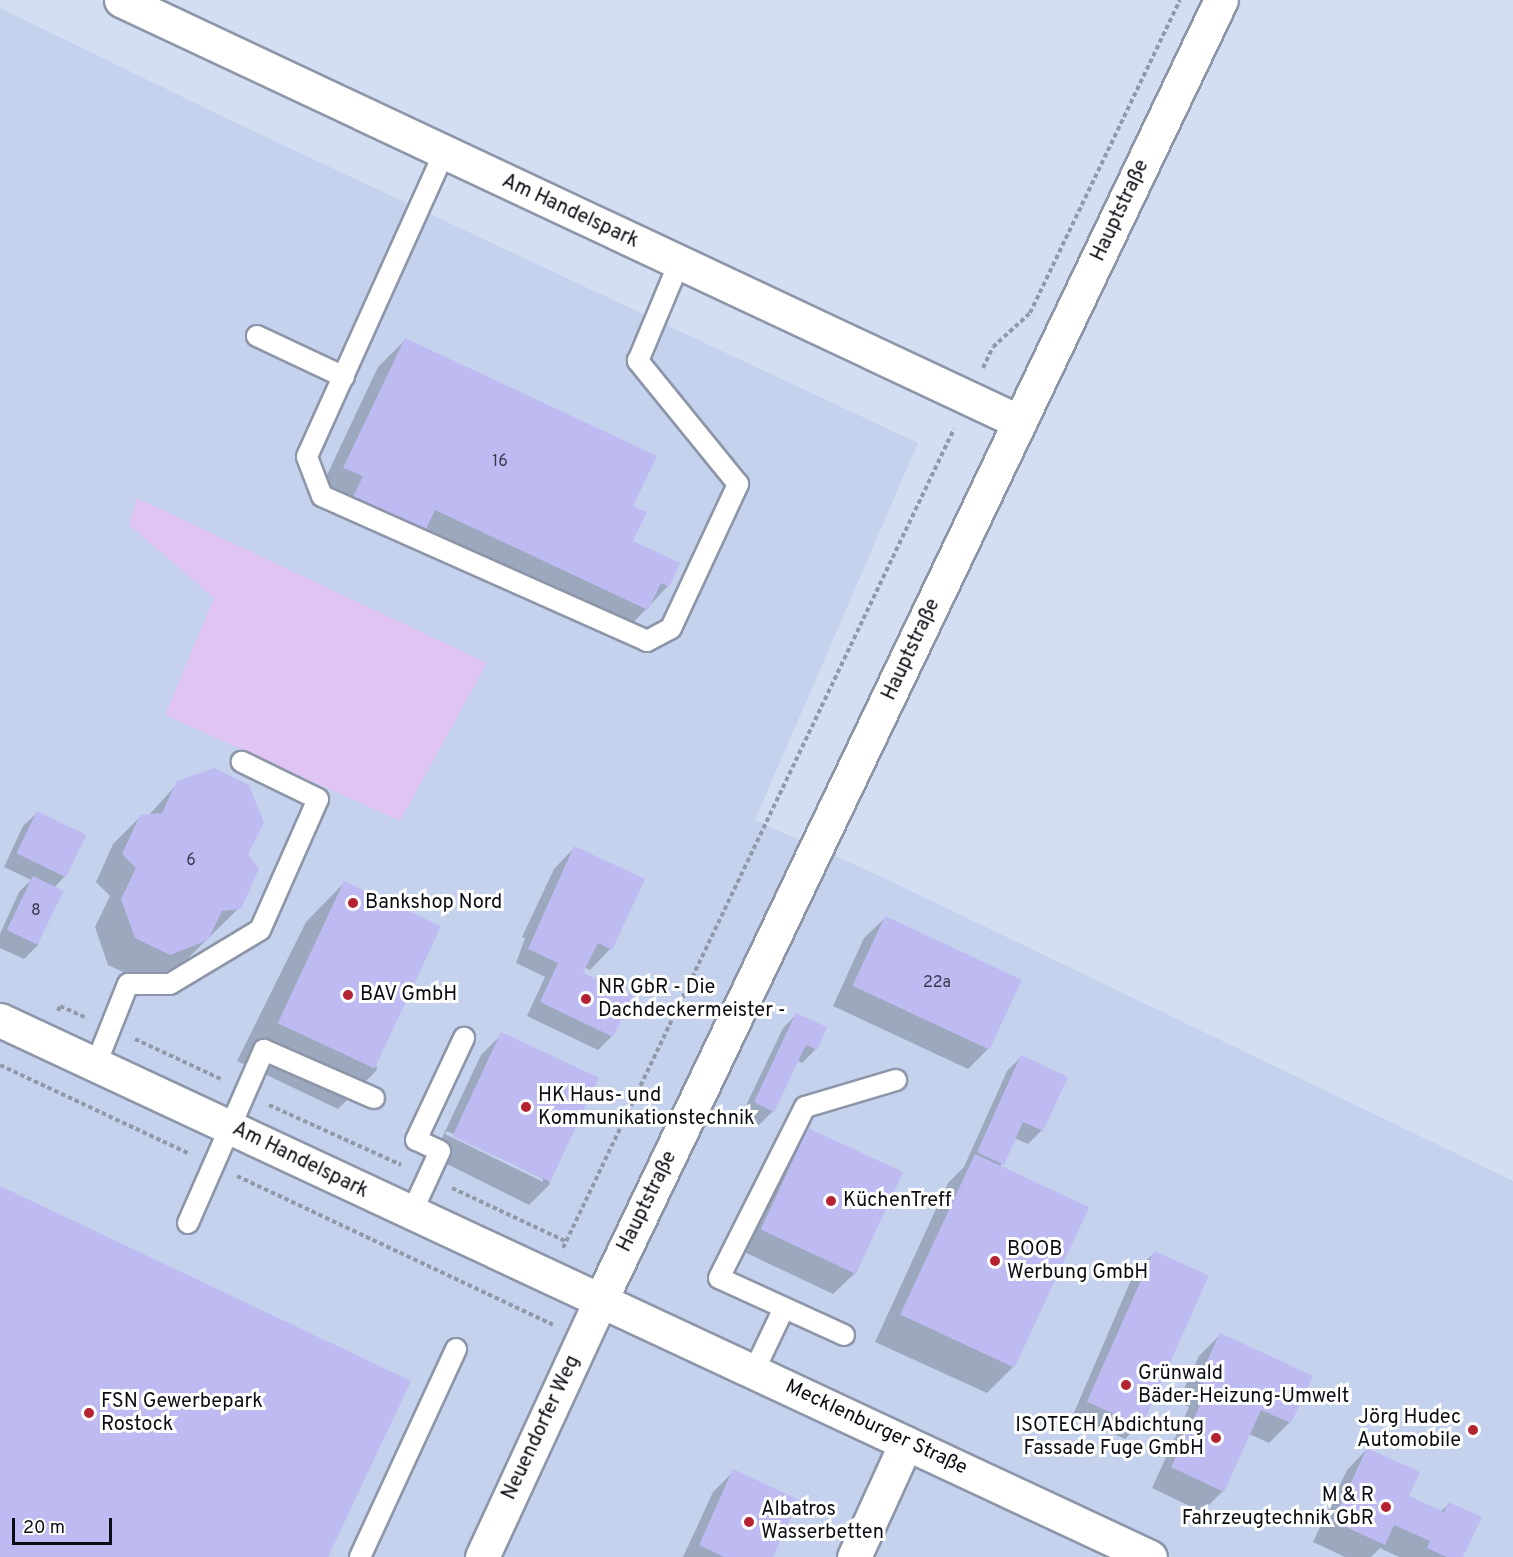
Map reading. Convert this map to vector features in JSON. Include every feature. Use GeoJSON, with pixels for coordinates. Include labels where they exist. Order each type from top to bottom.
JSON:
{"type":"FeatureCollection","features":[{"type":"Feature","properties":{"kind":"street","name":"Am Handelspark"},"geometry":{"type":"LineString","coordinates":[[121,0],[968,401],[1020,423]]}},
{"type":"Feature","properties":{"kind":"street","name":"Hauptstraße"},"geometry":{"type":"LineString","coordinates":[[601,1299],[1221,0]]}},
{"type":"Feature","properties":{"kind":"street","name":"Am Handelspark"},"geometry":{"type":"LineString","coordinates":[[0,1020],[411,1214],[601,1299]]}},
{"type":"Feature","properties":{"kind":"street","name":"Mecklenburger Straße"},"geometry":{"type":"LineString","coordinates":[[601,1299],[1150,1557]]}},
{"type":"Feature","properties":{"kind":"street","name":"Neuendorfer Weg"},"geometry":{"type":"LineString","coordinates":[[482,1557],[601,1299]]}},
{"type":"Feature","properties":{"kind":"street"},"geometry":{"type":"LineString","coordinates":[[854,1557],[906,1443]]}},
{"type":"Feature","properties":{"kind":"lane"},"geometry":{"type":"LineString","coordinates":[[444,153],[307,457],[322,496],[647,641],[671,628],[738,484],[638,361],[679,263]]}},
{"type":"Feature","properties":{"kind":"lane"},"geometry":{"type":"LineString","coordinates":[[257,336],[344,377]]}},
{"type":"Feature","properties":{"kind":"lane"},"geometry":{"type":"LineString","coordinates":[[96,1064],[128,984],[170,984],[260,930],[318,799],[242,762]]}},
{"type":"Feature","properties":{"kind":"lane"},"geometry":{"type":"LineString","coordinates":[[411,1214],[440,1151],[416,1140],[464,1038]]}},
{"type":"Feature","properties":{"kind":"lane"},"geometry":{"type":"LineString","coordinates":[[188,1223],[232,1128],[264,1050],[374,1098]]}},
{"type":"Feature","properties":{"kind":"lane"},"geometry":{"type":"LineString","coordinates":[[844,1335],[719,1278],[805,1107],[897,1080]]}},
{"type":"Feature","properties":{"kind":"lane"},"geometry":{"type":"LineString","coordinates":[[754,1371],[784,1308]]}},
{"type":"Feature","properties":{"kind":"lane"},"geometry":{"type":"LineString","coordinates":[[360,1557],[456,1349]]}},
{"type":"Feature","properties":{"kind":"path"},"geometry":{"type":"LineString","coordinates":[[0,1065],[534,1314],[566,1241],[993,347],[1030,313],[1180,0]]}},
{"type":"Feature","properties":{"kind":"path"},"geometry":{"type":"LineString","coordinates":[[44,1041],[60,1006],[566,1241]]}},
{"type":"Feature","properties":{"kind":"shaded area"},"geometry":{"type":"Polygon","coordinates":[[[0,8],[234,122],[918,443],[755,820],[882,877],[1513,1181],[1513,1557],[0,1557],[0,8]]]}},
{"type":"Feature","properties":{"kind":"shaded area"},"geometry":{"type":"Polygon","coordinates":[[[137,498],[487,663],[400,821],[165,715],[214,598],[129,525],[137,498]]]}},
{"type":"Feature","properties":{"kind":"building"},"geometry":{"type":"Polygon","coordinates":[[[405,338],[657,456],[633,506],[647,512],[633,541],[680,563],[669,587],[661,583],[648,610],[435,510],[425,531],[353,497],[363,476],[343,468],[405,338]]]}},
{"type":"Feature","properties":{"kind":"building"},"geometry":{"type":"Polygon","coordinates":[[[214,768],[249,785],[264,823],[248,854],[259,869],[241,909],[222,911],[208,940],[170,955],[135,938],[121,899],[136,868],[122,854],[140,815],[162,813],[177,781],[214,768]]]}},
{"type":"Feature","properties":{"kind":"building"},"geometry":{"type":"Polygon","coordinates":[[[37,811],[86,835],[66,877],[16,853],[37,811]]]}},
{"type":"Feature","properties":{"kind":"building"},"geometry":{"type":"Polygon","coordinates":[[[574,846],[645,879],[612,950],[598,943],[583,973],[633,996],[613,1037],[540,1002],[558,963],[528,949],[574,846]]]}},
{"type":"Feature","properties":{"kind":"building"},"geometry":{"type":"Polygon","coordinates":[[[33,876],[64,891],[37,945],[7,930],[33,876]]]}},
{"type":"Feature","properties":{"kind":"building","name":"BAV GmbH"},"geometry":{"type":"Polygon","coordinates":[[[344,881],[441,926],[375,1069],[278,1023],[344,881]]]}},
{"type":"Feature","properties":{"kind":"building"},"geometry":{"type":"Polygon","coordinates":[[[885,916],[1022,980],[989,1050],[852,986],[885,916]]]}},
{"type":"Feature","properties":{"kind":"building"},"geometry":{"type":"Polygon","coordinates":[[[796,1013],[827,1027],[817,1050],[806,1045],[774,1112],[754,1102],[796,1013]]]}},
{"type":"Feature","properties":{"kind":"building","name":"HK Haus- und Kommunikationstechnik"},"geometry":{"type":"Polygon","coordinates":[[[501,1032],[599,1078],[550,1182],[452,1136],[501,1032]]]}},
{"type":"Feature","properties":{"kind":"building"},"geometry":{"type":"Polygon","coordinates":[[[1021,1055],[1068,1077],[1043,1131],[1023,1122],[1004,1165],[977,1152],[1021,1055]]]}},
{"type":"Feature","properties":{"kind":"building","name":"KüchenTreff"},"geometry":{"type":"Polygon","coordinates":[[[808,1128],[903,1172],[856,1274],[761,1230],[808,1128]]]}},
{"type":"Feature","properties":{"kind":"building","name":"BOOB Werbung GmbH"},"geometry":{"type":"Polygon","coordinates":[[[975,1154],[1089,1207],[1014,1368],[900,1314],[975,1154]]]}},
{"type":"Feature","properties":{"kind":"building"},"geometry":{"type":"Polygon","coordinates":[[[0,1186],[411,1381],[328,1557],[0,1557],[0,1186]]]}},
{"type":"Feature","properties":{"kind":"building"},"geometry":{"type":"Polygon","coordinates":[[[1154,1251],[1209,1275],[1142,1426],[1087,1402],[1154,1251]]]}},
{"type":"Feature","properties":{"kind":"building"},"geometry":{"type":"Polygon","coordinates":[[[1220,1333],[1313,1376],[1291,1423],[1261,1410],[1224,1492],[1171,1467],[1209,1386],[1198,1381],[1220,1333]]]}},
{"type":"Feature","properties":{"kind":"building","name":"M & R Fahrzeugtechnik GbR"},"geometry":{"type":"Polygon","coordinates":[[[1367,1448],[1420,1472],[1409,1496],[1444,1512],[1448,1502],[1482,1517],[1463,1557],[1447,1557],[1427,1548],[1430,1541],[1394,1525],[1385,1545],[1333,1521],[1367,1448]]]}},
{"type":"Feature","properties":{"kind":"building","name":"Albatros Wasserbetten"},"geometry":{"type":"Polygon","coordinates":[[[733,1469],[799,1500],[773,1557],[724,1557],[699,1545],[733,1469]]]}},
{"type":"Feature","properties":{"kind":"place","name":"Bankshop Nord"},"geometry":{"type":"Point","coordinates":[353,903]}},
{"type":"Feature","properties":{"kind":"place","name":"BAV GmbH"},"geometry":{"type":"Point","coordinates":[348,995]}},
{"type":"Feature","properties":{"kind":"place","name":"NR GbR - Die Dachdeckermeister -"},"geometry":{"type":"Point","coordinates":[586,999]}},
{"type":"Feature","properties":{"kind":"place","name":"HK Haus- und Kommunikationstechnik"},"geometry":{"type":"Point","coordinates":[526,1107]}},
{"type":"Feature","properties":{"kind":"place","name":"KüchenTreff"},"geometry":{"type":"Point","coordinates":[831,1201]}},
{"type":"Feature","properties":{"kind":"place","name":"BOOB Werbung GmbH"},"geometry":{"type":"Point","coordinates":[995,1261]}},
{"type":"Feature","properties":{"kind":"place","name":"Grünwald Bäder-Heizung-Umwelt"},"geometry":{"type":"Point","coordinates":[1126,1385]}},
{"type":"Feature","properties":{"kind":"place","name":"FSN Gewerbepark Rostock"},"geometry":{"type":"Point","coordinates":[89,1413]}},
{"type":"Feature","properties":{"kind":"place","name":"Jörg Hudec Automobile"},"geometry":{"type":"Point","coordinates":[1473,1430]}},
{"type":"Feature","properties":{"kind":"place","name":"ISOTECH Abdichtung Fassade Fuge GmbH"},"geometry":{"type":"Point","coordinates":[1216,1438]}},
{"type":"Feature","properties":{"kind":"place","name":"M & R Fahrzeugtechnik GbR"},"geometry":{"type":"Point","coordinates":[1386,1507]}},
{"type":"Feature","properties":{"kind":"place","name":"Albatros Wasserbetten"},"geometry":{"type":"Point","coordinates":[749,1522]}}]}
